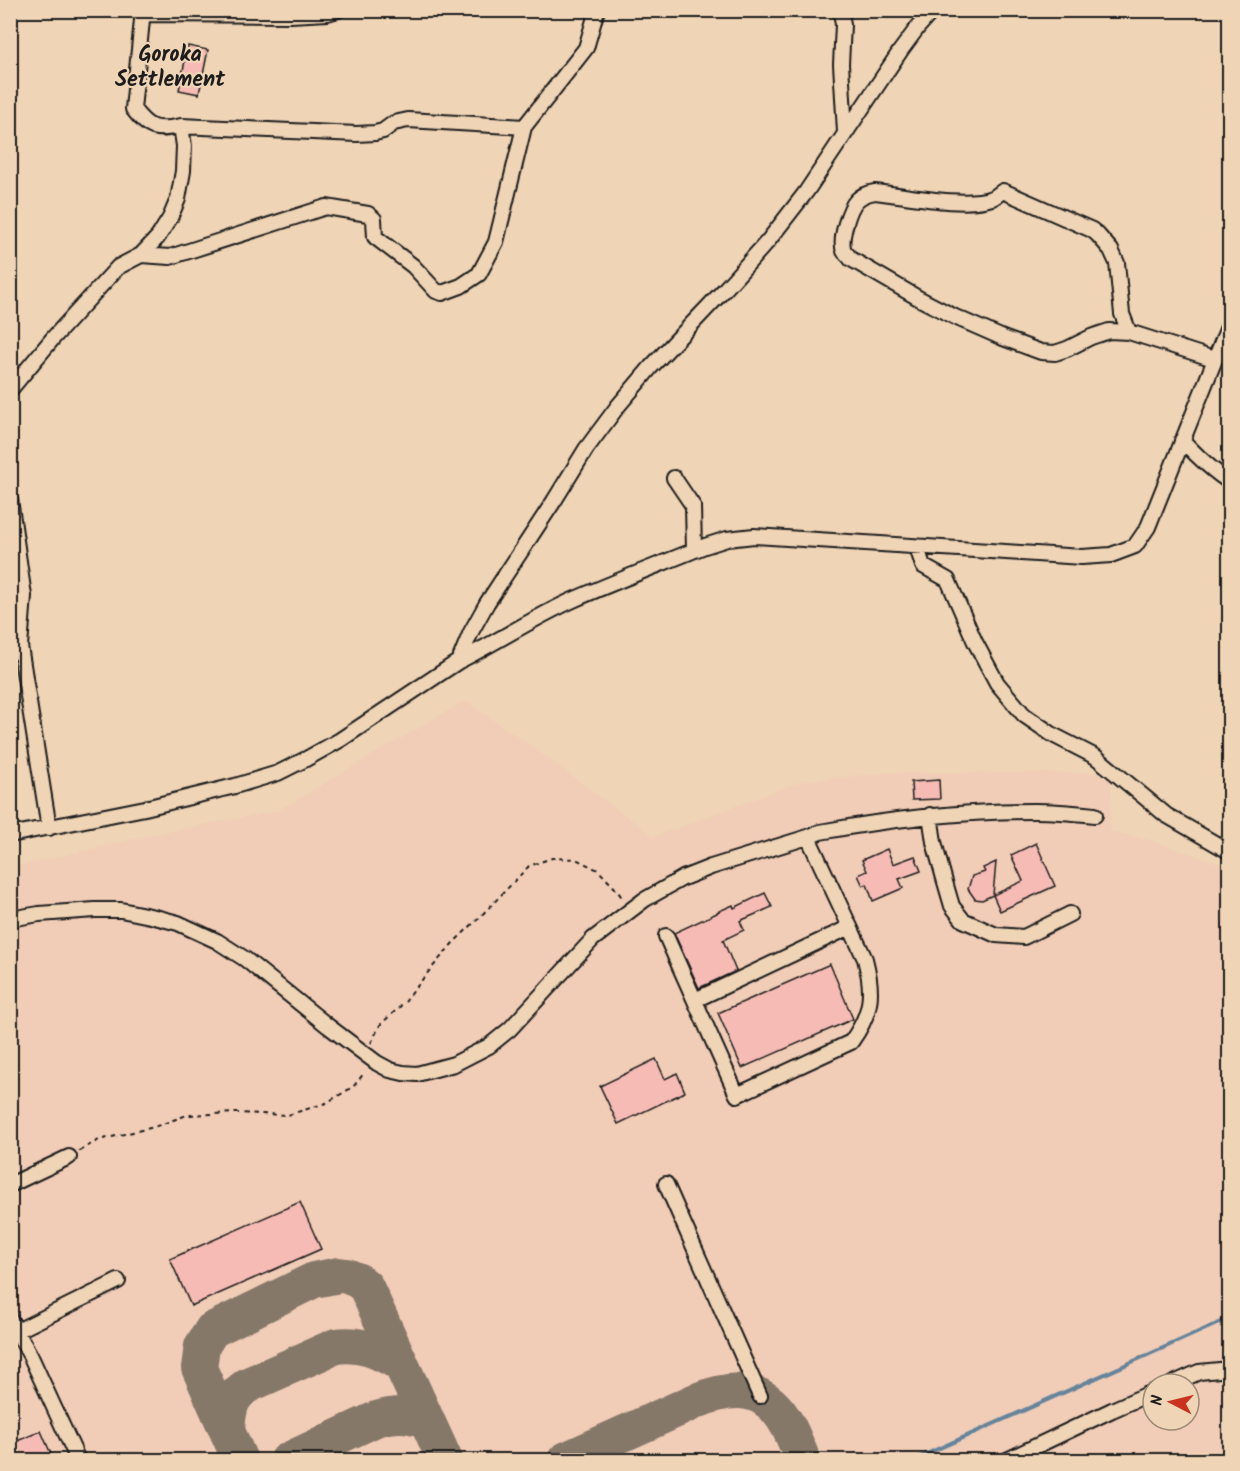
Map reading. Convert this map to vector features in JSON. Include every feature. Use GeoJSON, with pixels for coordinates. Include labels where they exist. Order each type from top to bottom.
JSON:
{"type":"FeatureCollection","features":[{"type":"Feature","properties":{"kind":"street"},"geometry":{"type":"LineString","coordinates":[[339,10],[328,14],[290,15],[143,12],[133,109],[144,122],[162,130],[181,126],[357,135],[375,134],[394,123],[408,120],[524,127]]}},
{"type":"Feature","properties":{"kind":"street"},"geometry":{"type":"LineString","coordinates":[[141,255],[170,257],[326,207],[368,214],[374,219],[375,237],[412,266],[436,291],[442,293],[461,286],[479,274],[496,242],[524,127],[586,48],[597,10]]}},
{"type":"Feature","properties":{"kind":"street"},"geometry":{"type":"LineString","coordinates":[[841,10],[845,132]]}},
{"type":"Feature","properties":{"kind":"street"},"geometry":{"type":"LineString","coordinates":[[459,660],[487,603],[586,449],[651,366],[768,241],[806,192],[901,50],[933,10]]}},
{"type":"Feature","properties":{"kind":"street"},"geometry":{"type":"LineString","coordinates":[[10,390],[61,329],[118,267],[141,255],[158,237],[178,199],[183,171],[184,146],[181,126]]}},
{"type":"Feature","properties":{"kind":"street"},"geometry":{"type":"LineString","coordinates":[[1129,332],[1122,314],[1117,263],[1111,250],[1092,230],[1003,191],[992,198],[969,202],[874,192],[867,193],[852,207],[842,236],[844,250],[851,259],[955,317],[1020,345],[1041,352],[1055,353],[1109,331],[1129,332],[1214,359]]}},
{"type":"Feature","properties":{"kind":"street"},"geometry":{"type":"LineString","coordinates":[[10,835],[202,794],[278,773],[340,740],[459,660],[491,645],[531,621],[573,600],[694,550],[728,539],[754,536],[1082,557],[1111,555],[1135,546],[1148,527],[1230,322]]}},
{"type":"Feature","properties":{"kind":"street"},"geometry":{"type":"LineString","coordinates":[[1182,440],[1197,457],[1230,482]]}},
{"type":"Feature","properties":{"kind":"street"},"geometry":{"type":"LineString","coordinates":[[674,478],[693,506],[694,550]]}},
{"type":"Feature","properties":{"kind":"street"},"geometry":{"type":"LineString","coordinates":[[10,499],[24,596],[20,646],[49,828]]}},
{"type":"Feature","properties":{"kind":"street"},"geometry":{"type":"LineString","coordinates":[[917,547],[923,566],[948,580],[975,642],[997,683],[1024,715],[1053,735],[1096,757],[1166,815],[1230,852]]}},
{"type":"Feature","properties":{"kind":"street"},"geometry":{"type":"LineString","coordinates":[[10,919],[86,910],[121,910],[178,923],[217,941],[245,959],[328,1026],[390,1070],[417,1074],[454,1064],[489,1046],[510,1029],[593,939],[644,900],[683,878],[711,867],[820,832],[856,825],[964,813],[1037,811],[1095,815]]}},
{"type":"Feature","properties":{"kind":"street"},"geometry":{"type":"LineString","coordinates":[[930,815],[934,842],[952,906],[963,920],[996,936],[1024,936],[1070,914]]}},
{"type":"Feature","properties":{"kind":"street"},"geometry":{"type":"LineString","coordinates":[[666,936],[737,1095],[851,1042],[861,1028],[871,999],[870,975],[808,837]]}},
{"type":"Feature","properties":{"kind":"street"},"geometry":{"type":"LineString","coordinates":[[695,1000],[850,927]]}},
{"type":"Feature","properties":{"kind":"street"},"geometry":{"type":"LineString","coordinates":[[10,1185],[69,1157]]}},
{"type":"Feature","properties":{"kind":"street"},"geometry":{"type":"LineString","coordinates":[[666,1184],[760,1396]]}},
{"type":"Feature","properties":{"kind":"street"},"geometry":{"type":"LineString","coordinates":[[17,1331],[118,1281]]}},
{"type":"Feature","properties":{"kind":"street"},"geometry":{"type":"LineString","coordinates":[[10,1319],[31,1357],[78,1461]]}},
{"type":"Feature","properties":{"kind":"street"},"geometry":{"type":"LineString","coordinates":[[1198,1372],[1230,1369]]}},
{"type":"Feature","properties":{"kind":"street"},"geometry":{"type":"LineString","coordinates":[[1007,1461],[1141,1397]]}},
{"type":"Feature","properties":{"kind":"path"},"geometry":{"type":"LineString","coordinates":[[69,1157],[99,1140],[154,1127],[187,1115],[237,1113],[288,1115],[326,1103],[353,1087],[370,1057],[380,1025],[405,1002],[453,943],[529,866],[552,858],[576,859],[598,870],[615,888],[630,910]]}},
{"type":"Feature","properties":{"kind":"shaded area"},"geometry":{"type":"Polygon","coordinates":[[[465,701],[531,746],[654,837],[803,781],[889,773],[1111,773],[1110,831],[1152,841],[1229,867],[1229,1460],[11,1460],[10,868],[157,834],[278,811],[465,701]]]}},
{"type":"Feature","properties":{"kind":"building"},"geometry":{"type":"Polygon","coordinates":[[[188,46],[208,50],[199,94],[179,90],[188,46]]]}},
{"type":"Feature","properties":{"kind":"building"},"geometry":{"type":"Polygon","coordinates":[[[939,780],[940,799],[912,800],[911,782],[939,780]]]}},
{"type":"Feature","properties":{"kind":"building"},"geometry":{"type":"Polygon","coordinates":[[[1036,843],[1055,886],[1000,911],[993,895],[1023,881],[1011,855],[1036,843]]]}},
{"type":"Feature","properties":{"kind":"building"},"geometry":{"type":"Polygon","coordinates":[[[887,849],[893,864],[915,856],[921,871],[899,879],[903,888],[873,901],[867,884],[863,886],[858,875],[867,871],[862,860],[887,849]]]}},
{"type":"Feature","properties":{"kind":"building"},"geometry":{"type":"Polygon","coordinates":[[[996,862],[993,895],[982,900],[975,899],[968,889],[972,876],[985,872],[983,868],[996,862]]]}},
{"type":"Feature","properties":{"kind":"building"},"geometry":{"type":"Polygon","coordinates":[[[765,893],[772,907],[740,921],[744,930],[723,940],[736,971],[699,988],[674,933],[717,912],[733,905],[734,908],[765,893]]]}},
{"type":"Feature","properties":{"kind":"building"},"geometry":{"type":"Polygon","coordinates":[[[830,964],[853,1019],[742,1068],[718,1013],[830,964]]]}},
{"type":"Feature","properties":{"kind":"building"},"geometry":{"type":"Polygon","coordinates":[[[656,1059],[665,1079],[677,1073],[685,1092],[618,1124],[600,1086],[656,1059]]]}},
{"type":"Feature","properties":{"kind":"building"},"geometry":{"type":"Polygon","coordinates":[[[300,1202],[321,1249],[191,1306],[170,1259],[300,1202]]]}},
{"type":"Feature","properties":{"kind":"building"},"geometry":{"type":"Polygon","coordinates":[[[41,1431],[54,1461],[10,1461],[10,1444],[41,1431]]]}},
{"type":"Feature","properties":{"kind":"waterway"},"geometry":{"type":"LineString","coordinates":[[913,1460],[1230,1318]]}},
{"type":"Feature","properties":{"kind":"taxiway"},"geometry":{"type":"LineString","coordinates":[[240,1460],[199,1368],[202,1346],[212,1330],[314,1280],[339,1275],[359,1281],[366,1287],[445,1460]]}},
{"type":"Feature","properties":{"kind":"taxiway"},"geometry":{"type":"LineString","coordinates":[[227,1429],[232,1404],[242,1389],[336,1346],[362,1347],[378,1352],[401,1364]]}},
{"type":"Feature","properties":{"kind":"taxiway"},"geometry":{"type":"LineString","coordinates":[[565,1460],[696,1401],[724,1392],[736,1391],[760,1396],[779,1412],[803,1460]]}},
{"type":"Feature","properties":{"kind":"taxiway"},"geometry":{"type":"LineString","coordinates":[[288,1460],[376,1419],[402,1415],[427,1420]]}},
{"type":"Feature","properties":{"kind":"district","name":"Goroka Settlement"},"geometry":{"type":"Point","coordinates":[170,68]}}]}
